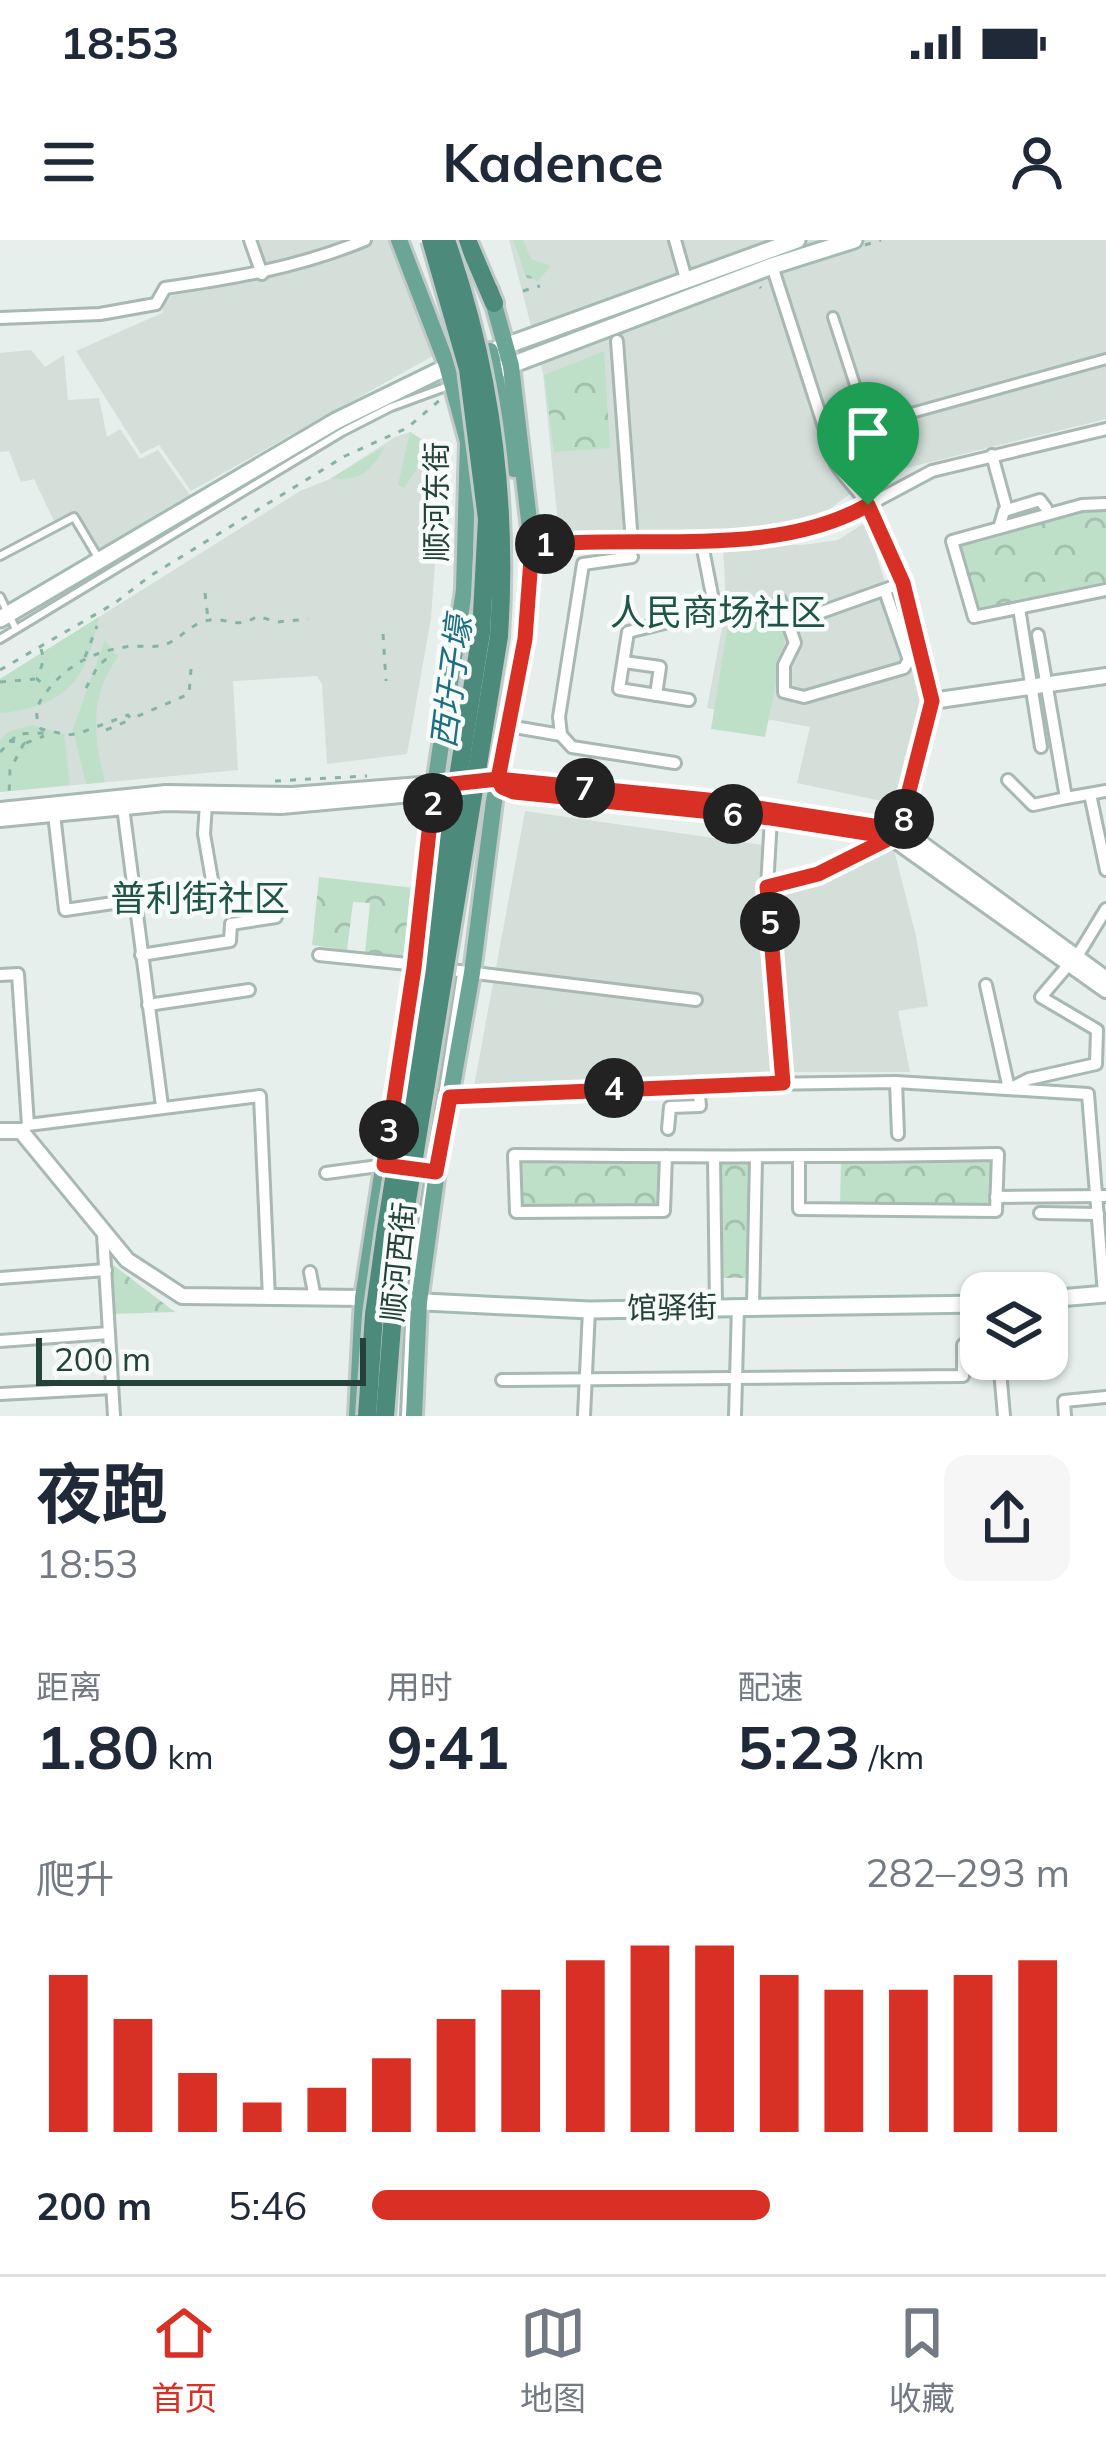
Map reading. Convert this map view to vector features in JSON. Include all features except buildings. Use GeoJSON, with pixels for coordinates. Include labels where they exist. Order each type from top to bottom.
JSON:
{"type":"FeatureCollection","features":[{"type":"Feature","properties":{"kind":"highway"},"geometry":{"type":"LineString","coordinates":[[385,1416],[397,1262],[481,633],[487,519],[468,369],[439,263],[428,240]]}},
{"type":"Feature","properties":{"kind":"highway"},"geometry":{"type":"LineString","coordinates":[[368,1416],[374,1315],[433,970],[499,636],[503,568],[493,422],[469,305],[446,240]]}},
{"type":"Feature","properties":{"kind":"highway"},"geometry":{"type":"LineString","coordinates":[[471,240],[494,304]]}},
{"type":"Feature","properties":{"kind":"highway"},"geometry":{"type":"LineString","coordinates":[[433,970],[472,864],[510,644],[515,563],[505,429]]}},
{"type":"Feature","properties":{"kind":"highway"},"geometry":{"type":"LineString","coordinates":[[433,970],[437,866],[471,630],[478,512],[468,442]]}},
{"type":"Feature","properties":{"kind":"main road","name":"顺河东街"},"geometry":{"type":"LineString","coordinates":[[357,1416],[364,1304],[384,1165],[433,970],[434,786],[464,590],[468,442],[453,388],[455,363],[400,240]]}},
{"type":"Feature","properties":{"kind":"main road"},"geometry":{"type":"LineString","coordinates":[[9,620],[99,559],[336,421],[455,363],[797,240]]}},
{"type":"Feature","properties":{"kind":"main road"},"geometry":{"type":"LineString","coordinates":[[453,388],[772,266],[854,240]]}},
{"type":"Feature","properties":{"kind":"main road","name":"顺河西街"},"geometry":{"type":"LineString","coordinates":[[494,304],[490,373],[532,546]]}},
{"type":"Feature","properties":{"kind":"main road","name":"顺河西街"},"geometry":{"type":"LineString","coordinates":[[414,1416],[414,1302],[432,1171],[472,973],[498,779],[525,639],[532,546],[490,373]]}},
{"type":"Feature","properties":{"kind":"main road"},"geometry":{"type":"LineString","coordinates":[[1068,1297],[1105,1294]]}},
{"type":"Feature","properties":{"kind":"main road","name":"馆驿街"},"geometry":{"type":"LineString","coordinates":[[364,1304],[590,1310],[960,1304]]}},
{"type":"Feature","properties":{"kind":"street"},"geometry":{"type":"LineString","coordinates":[[250,240],[262,274]]}},
{"type":"Feature","properties":{"kind":"street"},"geometry":{"type":"LineString","coordinates":[[0,318],[100,314],[156,304],[165,288],[262,274],[319,259],[365,240]]}},
{"type":"Feature","properties":{"kind":"street"},"geometry":{"type":"LineString","coordinates":[[675,240],[686,279]]}},
{"type":"Feature","properties":{"kind":"street"},"geometry":{"type":"LineString","coordinates":[[772,266],[836,464],[868,505],[903,583],[932,701],[896,834]]}},
{"type":"Feature","properties":{"kind":"street"},"geometry":{"type":"LineString","coordinates":[[833,317],[868,425],[1106,359]]}},
{"type":"Feature","properties":{"kind":"street"},"geometry":{"type":"LineString","coordinates":[[617,341],[632,543]]}},
{"type":"Feature","properties":{"kind":"street"},"geometry":{"type":"LineString","coordinates":[[532,546],[798,533],[844,518],[932,471],[1106,429]]}},
{"type":"Feature","properties":{"kind":"street"},"geometry":{"type":"LineString","coordinates":[[992,455],[1007,510],[1000,525]]}},
{"type":"Feature","properties":{"kind":"street"},"geometry":{"type":"LineString","coordinates":[[1007,510],[1040,500],[1046,508]]}},
{"type":"Feature","properties":{"kind":"street"},"geometry":{"type":"LineString","coordinates":[[1106,504],[1082,505],[952,541],[974,617],[1106,590]]}},
{"type":"Feature","properties":{"kind":"street"},"geometry":{"type":"LineString","coordinates":[[689,700],[618,695],[628,632],[700,614],[712,595],[700,538]]}},
{"type":"Feature","properties":{"kind":"street"},"geometry":{"type":"LineString","coordinates":[[632,557],[583,564],[559,717],[561,735],[572,747],[675,763]]}},
{"type":"Feature","properties":{"kind":"street"},"geometry":{"type":"LineString","coordinates":[[788,623],[903,583]]}},
{"type":"Feature","properties":{"kind":"street"},"geometry":{"type":"LineString","coordinates":[[780,600],[795,643],[784,665],[784,692],[804,698],[904,668],[909,660],[885,591]]}},
{"type":"Feature","properties":{"kind":"street"},"geometry":{"type":"LineString","coordinates":[[1019,608],[1066,798]]}},
{"type":"Feature","properties":{"kind":"street"},"geometry":{"type":"LineString","coordinates":[[1038,635],[1041,747]]}},
{"type":"Feature","properties":{"kind":"street"},"geometry":{"type":"LineString","coordinates":[[623,662],[660,667],[656,695]]}},
{"type":"Feature","properties":{"kind":"street"},"geometry":{"type":"LineString","coordinates":[[932,701],[1106,676]]}},
{"type":"Feature","properties":{"kind":"street"},"geometry":{"type":"LineString","coordinates":[[508,726],[561,735]]}},
{"type":"Feature","properties":{"kind":"street"},"geometry":{"type":"LineString","coordinates":[[498,779],[502,787],[514,792],[896,834]]}},
{"type":"Feature","properties":{"kind":"street"},"geometry":{"type":"LineString","coordinates":[[0,810],[166,794],[265,796],[498,779],[708,800],[896,834],[1106,990]]}},
{"type":"Feature","properties":{"kind":"street"},"geometry":{"type":"LineString","coordinates":[[1008,780],[1033,805],[1106,790]]}},
{"type":"Feature","properties":{"kind":"street"},"geometry":{"type":"LineString","coordinates":[[0,819],[124,807],[281,806],[411,794],[434,786]]}},
{"type":"Feature","properties":{"kind":"street"},"geometry":{"type":"LineString","coordinates":[[1090,794],[1106,870]]}},
{"type":"Feature","properties":{"kind":"street"},"geometry":{"type":"LineString","coordinates":[[206,804],[204,834],[212,880]]}},
{"type":"Feature","properties":{"kind":"street"},"geometry":{"type":"LineString","coordinates":[[124,807],[162,1106]]}},
{"type":"Feature","properties":{"kind":"street"},"geometry":{"type":"LineString","coordinates":[[54,814],[65,910],[134,900]]}},
{"type":"Feature","properties":{"kind":"street"},"geometry":{"type":"LineString","coordinates":[[767,887],[771,818]]}},
{"type":"Feature","properties":{"kind":"street"},"geometry":{"type":"LineString","coordinates":[[1010,1089],[1029,1079],[1096,1064],[1097,1030],[1042,997],[1106,909]]}},
{"type":"Feature","properties":{"kind":"street"},"geometry":{"type":"LineString","coordinates":[[141,956],[230,941],[231,925],[276,916]]}},
{"type":"Feature","properties":{"kind":"street"},"geometry":{"type":"LineString","coordinates":[[319,955],[695,1000]]}},
{"type":"Feature","properties":{"kind":"street"},"geometry":{"type":"LineString","coordinates":[[1071,960],[1106,980]]}},
{"type":"Feature","properties":{"kind":"street"},"geometry":{"type":"LineString","coordinates":[[0,975],[18,974],[25,1128],[127,1260],[182,1296],[315,1298],[364,1304]]}},
{"type":"Feature","properties":{"kind":"street"},"geometry":{"type":"LineString","coordinates":[[986,985],[1010,1089]]}},
{"type":"Feature","properties":{"kind":"street"},"geometry":{"type":"LineString","coordinates":[[148,1005],[249,990]]}},
{"type":"Feature","properties":{"kind":"street"},"geometry":{"type":"LineString","coordinates":[[896,1082],[898,1134]]}},
{"type":"Feature","properties":{"kind":"street"},"geometry":{"type":"LineString","coordinates":[[450,1097],[698,1084],[896,1082],[1088,1094],[1101,1196],[1098,1214],[1105,1294]]}},
{"type":"Feature","properties":{"kind":"street"},"geometry":{"type":"LineString","coordinates":[[668,1129],[670,1107],[700,1106],[698,1084]]}},
{"type":"Feature","properties":{"kind":"street"},"geometry":{"type":"LineString","coordinates":[[0,1131],[260,1096],[269,1298]]}},
{"type":"Feature","properties":{"kind":"street"},"geometry":{"type":"LineString","coordinates":[[666,1156],[664,1211],[516,1212],[514,1155],[998,1154],[996,1211],[799,1209],[799,1157]]}},
{"type":"Feature","properties":{"kind":"street"},"geometry":{"type":"LineString","coordinates":[[714,1157],[716,1307]]}},
{"type":"Feature","properties":{"kind":"street"},"geometry":{"type":"LineString","coordinates":[[735,1416],[756,1158]]}},
{"type":"Feature","properties":{"kind":"street"},"geometry":{"type":"LineString","coordinates":[[326,1173],[384,1165],[432,1171]]}},
{"type":"Feature","properties":{"kind":"street"},"geometry":{"type":"LineString","coordinates":[[997,1197],[1101,1196]]}},
{"type":"Feature","properties":{"kind":"street"},"geometry":{"type":"LineString","coordinates":[[1040,1214],[1098,1214]]}},
{"type":"Feature","properties":{"kind":"street"},"geometry":{"type":"LineString","coordinates":[[103,1232],[114,1416]]}},
{"type":"Feature","properties":{"kind":"street"},"geometry":{"type":"LineString","coordinates":[[0,1278],[106,1270]]}},
{"type":"Feature","properties":{"kind":"street"},"geometry":{"type":"LineString","coordinates":[[310,1272],[315,1298]]}},
{"type":"Feature","properties":{"kind":"street"},"geometry":{"type":"LineString","coordinates":[[584,1416],[590,1310]]}},
{"type":"Feature","properties":{"kind":"street"},"geometry":{"type":"LineString","coordinates":[[0,1341],[109,1333]]}},
{"type":"Feature","properties":{"kind":"street"},"geometry":{"type":"LineString","coordinates":[[502,1380],[960,1376]]}},
{"type":"Feature","properties":{"kind":"street"},"geometry":{"type":"LineString","coordinates":[[1001,1380],[1004,1416]]}},
{"type":"Feature","properties":{"kind":"street"},"geometry":{"type":"LineString","coordinates":[[0,1394],[112,1388]]}},
{"type":"Feature","properties":{"kind":"street"},"geometry":{"type":"LineString","coordinates":[[1065,1416],[1064,1401],[1106,1397]]}},
{"type":"Feature","properties":{"kind":"lane"},"geometry":{"type":"LineString","coordinates":[[0,639],[9,620],[342,432],[391,407],[453,388]]}},
{"type":"Feature","properties":{"kind":"lane"},"geometry":{"type":"LineString","coordinates":[[0,556],[74,518],[99,559]]}},
{"type":"Feature","properties":{"kind":"lane"},"geometry":{"type":"LineString","coordinates":[[0,598],[9,620]]}},
{"type":"Feature","properties":{"kind":"lane"},"geometry":{"type":"LineString","coordinates":[[783,1083],[767,887],[818,874],[896,834]]}},
{"type":"Feature","properties":{"kind":"lane"},"geometry":{"type":"LineString","coordinates":[[432,1171],[461,974],[433,970]]}},
{"type":"Feature","properties":{"kind":"lane"},"geometry":{"type":"LineString","coordinates":[[404,1416],[414,1302]]}},
{"type":"Feature","properties":{"kind":"path"},"geometry":{"type":"LineString","coordinates":[[523,292],[540,286]]}},
{"type":"Feature","properties":{"kind":"path"},"geometry":{"type":"LineString","coordinates":[[0,670],[115,603],[150,576],[345,456],[407,428],[453,388]]}},
{"type":"Feature","properties":{"kind":"path"},"geometry":{"type":"LineString","coordinates":[[205,593],[205,621]]}},
{"type":"Feature","properties":{"kind":"path"},"geometry":{"type":"LineString","coordinates":[[196,614],[205,621],[240,624],[257,618],[277,622],[308,619]]}},
{"type":"Feature","properties":{"kind":"path"},"geometry":{"type":"LineString","coordinates":[[239,614],[240,624]]}},
{"type":"Feature","properties":{"kind":"path"},"geometry":{"type":"LineString","coordinates":[[191,669],[188,694],[80,733],[41,729],[37,712],[49,688],[72,665],[119,649],[165,645],[205,621]]}},
{"type":"Feature","properties":{"kind":"path"},"geometry":{"type":"LineString","coordinates":[[84,659],[97,626]]}},
{"type":"Feature","properties":{"kind":"path"},"geometry":{"type":"LineString","coordinates":[[383,634],[386,681]]}},
{"type":"Feature","properties":{"kind":"path"},"geometry":{"type":"LineString","coordinates":[[37,679],[44,659],[41,649]]}},
{"type":"Feature","properties":{"kind":"path"},"geometry":{"type":"LineString","coordinates":[[86,688],[98,666],[119,649]]}},
{"type":"Feature","properties":{"kind":"path"},"geometry":{"type":"LineString","coordinates":[[0,682],[37,679],[49,688]]}},
{"type":"Feature","properties":{"kind":"path"},"geometry":{"type":"LineString","coordinates":[[26,709],[37,712]]}},
{"type":"Feature","properties":{"kind":"path"},"geometry":{"type":"LineString","coordinates":[[106,730],[130,717]]}},
{"type":"Feature","properties":{"kind":"path"},"geometry":{"type":"LineString","coordinates":[[0,752],[30,730],[55,734]]}},
{"type":"Feature","properties":{"kind":"path"},"geometry":{"type":"LineString","coordinates":[[9,741],[39,740],[47,732]]}},
{"type":"Feature","properties":{"kind":"path"},"geometry":{"type":"LineString","coordinates":[[9,795],[10,770],[24,743]]}},
{"type":"Feature","properties":{"kind":"shaded area"},"geometry":{"type":"Polygon","coordinates":[[[245,240],[392,240],[433,356],[191,491],[159,445],[141,454],[76,351],[162,313],[166,297],[257,279],[245,240]]]}},
{"type":"Feature","properties":{"kind":"shaded area"},"geometry":{"type":"Polygon","coordinates":[[[509,240],[1106,240],[1106,419],[874,476],[807,526],[559,533],[543,373],[509,240]]]}},
{"type":"Feature","properties":{"kind":"shaded area"},"geometry":{"type":"Polygon","coordinates":[[[31,350],[45,367],[64,355],[68,400],[99,398],[107,437],[120,429],[140,459],[158,450],[190,495],[90,554],[68,518],[54,521],[34,479],[21,482],[9,451],[0,452],[0,353],[31,350]]]}},
{"type":"Feature","properties":{"kind":"shaded area"},"geometry":{"type":"Polygon","coordinates":[[[410,432],[433,451],[437,535],[431,618],[407,754],[327,764],[322,684],[317,676],[233,681],[238,770],[0,792],[0,679],[300,491],[330,479],[410,432]]]}},
{"type":"Feature","properties":{"kind":"shaded area"},"geometry":{"type":"Polygon","coordinates":[[[866,522],[921,696],[900,805],[797,783],[810,727],[707,708],[726,606],[723,543],[802,545],[838,540],[866,522]]]}},
{"type":"Feature","properties":{"kind":"shaded area"},"geometry":{"type":"Polygon","coordinates":[[[525,811],[763,845],[772,1073],[474,1086],[525,811]]]}},
{"type":"Feature","properties":{"kind":"shaded area"},"geometry":{"type":"Polygon","coordinates":[[[882,843],[893,846],[928,1006],[898,1011],[910,1072],[782,1072],[767,887],[815,875],[882,843]]]}},
{"type":"Feature","properties":{"kind":"green space"},"geometry":{"type":"Polygon","coordinates":[[[513,240],[523,240],[531,259],[551,266],[537,282],[527,279],[513,240]]]}},
{"type":"Feature","properties":{"kind":"green space"},"geometry":{"type":"Polygon","coordinates":[[[604,351],[610,448],[554,452],[544,375],[604,351]]]}},
{"type":"Feature","properties":{"kind":"green space"},"geometry":{"type":"Polygon","coordinates":[[[410,432],[426,442],[422,461],[404,488],[398,485],[410,432]]]}},
{"type":"Feature","properties":{"kind":"green space"},"geometry":{"type":"Polygon","coordinates":[[[385,446],[364,473],[330,479],[385,446]]]}},
{"type":"Feature","properties":{"kind":"green space"},"geometry":{"type":"Polygon","coordinates":[[[433,451],[437,479],[437,535],[427,532],[433,451]]]}},
{"type":"Feature","properties":{"kind":"green space"},"geometry":{"type":"Polygon","coordinates":[[[1106,504],[1106,601],[1102,588],[978,611],[957,545],[1106,504]]]}},
{"type":"Feature","properties":{"kind":"green space"},"geometry":{"type":"Polygon","coordinates":[[[773,600],[786,635],[765,737],[711,729],[731,607],[773,600]]]}},
{"type":"Feature","properties":{"kind":"green space"},"geometry":{"type":"Polygon","coordinates":[[[99,617],[88,658],[70,686],[42,704],[0,713],[0,679],[99,617]]]}},
{"type":"Feature","properties":{"kind":"green space"},"geometry":{"type":"Polygon","coordinates":[[[105,640],[118,657],[102,687],[96,717],[105,782],[86,784],[73,729],[105,640]]]}},
{"type":"Feature","properties":{"kind":"green space"},"geometry":{"type":"Polygon","coordinates":[[[32,725],[64,734],[70,785],[0,792],[0,741],[8,732],[32,725]]]}},
{"type":"Feature","properties":{"kind":"green space"},"geometry":{"type":"Polygon","coordinates":[[[319,877],[414,888],[407,958],[365,953],[370,903],[353,902],[347,950],[312,945],[319,877]]]}},
{"type":"Feature","properties":{"kind":"green space"},"geometry":{"type":"Polygon","coordinates":[[[994,1158],[992,1207],[840,1204],[841,1161],[994,1158]]]}},
{"type":"Feature","properties":{"kind":"green space"},"geometry":{"type":"Polygon","coordinates":[[[521,1159],[662,1162],[658,1205],[522,1207],[521,1159]]]}},
{"type":"Feature","properties":{"kind":"green space"},"geometry":{"type":"Polygon","coordinates":[[[720,1163],[749,1164],[749,1278],[718,1278],[720,1163]]]}},
{"type":"Feature","properties":{"kind":"green space"},"geometry":{"type":"Polygon","coordinates":[[[112,1264],[175,1312],[113,1314],[112,1264]]]}},
{"type":"Feature","properties":{"kind":"district","name":"人民商场社区"},"geometry":{"type":"Point","coordinates":[718,612]}},
{"type":"Feature","properties":{"kind":"district","name":"普利街社区"},"geometry":{"type":"Point","coordinates":[200,898]}},
{"type":"Feature","properties":{"kind":"route"},"geometry":{"type":"LineString","coordinates":[[868,505],[798,533],[532,546],[525,639],[498,779],[434,786],[414,968],[384,1165],[436,1172],[450,1097],[783,1083],[767,887],[818,874],[892,837],[771,818],[514,792],[502,787],[498,779],[708,800],[899,830],[932,701],[903,583],[868,505]]}},
{"type":"Feature","properties":{"kind":"water label","name":"西圩子壕"},"geometry":{"type":"Point","coordinates":[451,682]}}]}
